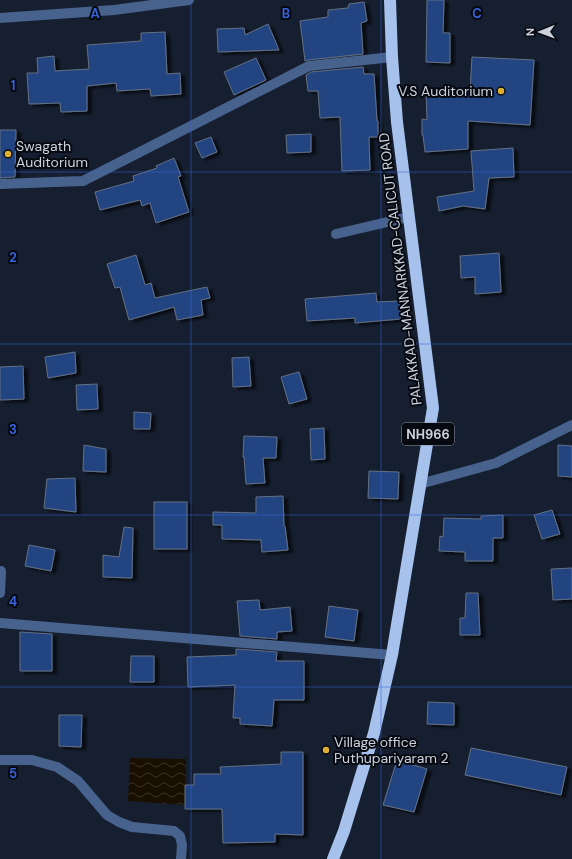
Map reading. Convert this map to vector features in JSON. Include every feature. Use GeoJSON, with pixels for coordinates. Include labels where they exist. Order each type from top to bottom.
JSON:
{"type":"FeatureCollection","features":[{"type":"Feature","properties":{"kind":"highway","name":"PALAKKAD-MANNARKKAD-CALICUT ROAD"},"geometry":{"type":"LineString","coordinates":[[333,859],[344,831],[374,733],[392,655],[433,408],[397,122],[392,57],[390,0]]}},
{"type":"Feature","properties":{"kind":"street"},"geometry":{"type":"LineString","coordinates":[[0,18],[114,10],[189,0]]}},
{"type":"Feature","properties":{"kind":"street"},"geometry":{"type":"LineString","coordinates":[[0,184],[83,181],[309,66],[392,57]]}},
{"type":"Feature","properties":{"kind":"street"},"geometry":{"type":"LineString","coordinates":[[336,234],[409,217]]}},
{"type":"Feature","properties":{"kind":"street"},"geometry":{"type":"LineString","coordinates":[[420,484],[496,463],[572,425]]}},
{"type":"Feature","properties":{"kind":"street"},"geometry":{"type":"LineString","coordinates":[[0,571],[2,571],[0,593]]}},
{"type":"Feature","properties":{"kind":"street"},"geometry":{"type":"LineString","coordinates":[[0,623],[392,655]]}},
{"type":"Feature","properties":{"kind":"street"},"geometry":{"type":"LineString","coordinates":[[0,760],[32,760],[56,768],[78,781],[107,815],[119,822],[132,827],[174,831],[180,836],[182,845],[181,859]]}},
{"type":"Feature","properties":{"kind":"water"},"geometry":{"type":"Polygon","coordinates":[[[130,758],[186,759],[185,805],[128,801],[130,758]]]}},
{"type":"Feature","properties":{"kind":"building"},"geometry":{"type":"Polygon","coordinates":[[[427,0],[444,0],[443,33],[450,33],[450,63],[426,62],[427,0]]]}},
{"type":"Feature","properties":{"kind":"building"},"geometry":{"type":"Polygon","coordinates":[[[364,2],[367,21],[361,23],[363,54],[305,61],[300,21],[328,17],[328,10],[348,8],[349,4],[364,2]]]}},
{"type":"Feature","properties":{"kind":"building"},"geometry":{"type":"Polygon","coordinates":[[[268,24],[279,50],[218,52],[217,29],[244,28],[245,35],[268,24]]]}},
{"type":"Feature","properties":{"kind":"building"},"geometry":{"type":"Polygon","coordinates":[[[165,32],[167,74],[180,73],[181,94],[151,96],[150,89],[117,91],[116,83],[87,86],[87,111],[61,112],[60,103],[29,104],[27,73],[38,73],[37,58],[54,56],[55,71],[89,69],[87,45],[141,41],[141,33],[165,32]]]}},
{"type":"Feature","properties":{"kind":"building","name":"V.S Auditorium"},"geometry":{"type":"Polygon","coordinates":[[[472,57],[534,60],[530,125],[468,121],[468,149],[425,152],[422,135],[422,119],[427,120],[426,92],[470,91],[472,57]]]}},
{"type":"Feature","properties":{"kind":"building"},"geometry":{"type":"Polygon","coordinates":[[[256,58],[266,80],[234,95],[224,72],[256,58]]]}},
{"type":"Feature","properties":{"kind":"building"},"geometry":{"type":"Polygon","coordinates":[[[363,67],[364,74],[374,74],[378,137],[369,137],[370,170],[342,171],[340,117],[320,118],[318,91],[308,91],[306,75],[311,72],[363,67]]]}},
{"type":"Feature","properties":{"kind":"building","name":"Swagath Auditorium"},"geometry":{"type":"Polygon","coordinates":[[[0,130],[16,130],[15,177],[0,178],[0,130]]]}},
{"type":"Feature","properties":{"kind":"building"},"geometry":{"type":"Polygon","coordinates":[[[311,134],[311,152],[287,153],[286,135],[311,134]]]}},
{"type":"Feature","properties":{"kind":"building"},"geometry":{"type":"Polygon","coordinates":[[[211,137],[217,152],[202,158],[195,143],[211,137]]]}},
{"type":"Feature","properties":{"kind":"building"},"geometry":{"type":"Polygon","coordinates":[[[513,148],[514,177],[489,178],[485,209],[463,206],[439,211],[437,197],[474,191],[471,151],[513,148]]]}},
{"type":"Feature","properties":{"kind":"building"},"geometry":{"type":"Polygon","coordinates":[[[174,158],[181,176],[178,177],[189,212],[156,223],[150,203],[142,206],[140,200],[100,210],[95,192],[134,181],[133,176],[157,168],[156,166],[174,158]]]}},
{"type":"Feature","properties":{"kind":"building"},"geometry":{"type":"Polygon","coordinates":[[[499,253],[501,292],[475,294],[475,277],[461,278],[460,256],[499,253]]]}},
{"type":"Feature","properties":{"kind":"building"},"geometry":{"type":"Polygon","coordinates":[[[136,255],[145,285],[151,283],[155,298],[207,287],[210,298],[201,300],[203,315],[177,320],[174,307],[129,320],[120,287],[115,288],[107,264],[136,255]]]}},
{"type":"Feature","properties":{"kind":"building"},"geometry":{"type":"Polygon","coordinates":[[[376,293],[377,302],[399,301],[401,319],[355,323],[355,318],[307,321],[305,299],[376,293]]]}},
{"type":"Feature","properties":{"kind":"building"},"geometry":{"type":"Polygon","coordinates":[[[75,352],[76,373],[48,378],[45,357],[75,352]]]}},
{"type":"Feature","properties":{"kind":"building"},"geometry":{"type":"Polygon","coordinates":[[[249,357],[251,386],[233,387],[232,358],[249,357]]]}},
{"type":"Feature","properties":{"kind":"building"},"geometry":{"type":"Polygon","coordinates":[[[23,366],[24,399],[0,400],[0,367],[23,366]]]}},
{"type":"Feature","properties":{"kind":"building"},"geometry":{"type":"Polygon","coordinates":[[[299,372],[307,399],[289,404],[281,377],[299,372]]]}},
{"type":"Feature","properties":{"kind":"building"},"geometry":{"type":"Polygon","coordinates":[[[97,384],[98,409],[77,410],[76,385],[97,384]]]}},
{"type":"Feature","properties":{"kind":"building"},"geometry":{"type":"Polygon","coordinates":[[[134,412],[151,413],[150,429],[134,429],[134,412]]]}},
{"type":"Feature","properties":{"kind":"building"},"geometry":{"type":"Polygon","coordinates":[[[324,428],[325,459],[311,460],[310,429],[324,428]]]}},
{"type":"Feature","properties":{"kind":"building"},"geometry":{"type":"Polygon","coordinates":[[[244,436],[277,437],[276,458],[263,458],[265,483],[246,484],[243,457],[244,436]]]}},
{"type":"Feature","properties":{"kind":"building"},"geometry":{"type":"Polygon","coordinates":[[[84,445],[106,449],[106,472],[83,471],[84,445]]]}},
{"type":"Feature","properties":{"kind":"building"},"geometry":{"type":"Polygon","coordinates":[[[558,445],[572,446],[572,477],[558,476],[558,445]]]}},
{"type":"Feature","properties":{"kind":"building"},"geometry":{"type":"Polygon","coordinates":[[[369,471],[399,472],[398,499],[368,498],[369,471]]]}},
{"type":"Feature","properties":{"kind":"building"},"geometry":{"type":"Polygon","coordinates":[[[75,478],[76,512],[44,508],[47,479],[75,478]]]}},
{"type":"Feature","properties":{"kind":"building"},"geometry":{"type":"Polygon","coordinates":[[[283,496],[284,526],[288,550],[262,552],[261,540],[222,539],[222,525],[213,525],[213,512],[256,513],[256,497],[283,496]]]}},
{"type":"Feature","properties":{"kind":"building"},"geometry":{"type":"Polygon","coordinates":[[[154,502],[187,502],[187,549],[154,549],[154,502]]]}},
{"type":"Feature","properties":{"kind":"building"},"geometry":{"type":"Polygon","coordinates":[[[552,510],[560,534],[542,539],[534,515],[552,510]]]}},
{"type":"Feature","properties":{"kind":"building"},"geometry":{"type":"Polygon","coordinates":[[[503,515],[503,538],[493,538],[493,561],[465,561],[465,552],[439,551],[440,536],[443,537],[444,518],[481,519],[481,516],[503,515]]]}},
{"type":"Feature","properties":{"kind":"building"},"geometry":{"type":"Polygon","coordinates":[[[124,527],[133,528],[132,578],[103,577],[103,555],[119,557],[124,527]]]}},
{"type":"Feature","properties":{"kind":"building"},"geometry":{"type":"Polygon","coordinates":[[[29,545],[55,550],[51,571],[25,566],[29,545]]]}},
{"type":"Feature","properties":{"kind":"building"},"geometry":{"type":"Polygon","coordinates":[[[572,568],[572,599],[553,600],[551,569],[572,568]]]}},
{"type":"Feature","properties":{"kind":"building"},"geometry":{"type":"Polygon","coordinates":[[[466,593],[478,593],[480,635],[460,635],[460,618],[465,618],[466,593]]]}},
{"type":"Feature","properties":{"kind":"building"},"geometry":{"type":"Polygon","coordinates":[[[259,600],[260,610],[290,607],[292,631],[277,632],[277,639],[240,636],[237,601],[259,600]]]}},
{"type":"Feature","properties":{"kind":"building"},"geometry":{"type":"Polygon","coordinates":[[[329,606],[358,610],[354,641],[325,637],[329,606]]]}},
{"type":"Feature","properties":{"kind":"building"},"geometry":{"type":"Polygon","coordinates":[[[20,632],[52,634],[52,671],[20,671],[20,632]]]}},
{"type":"Feature","properties":{"kind":"building"},"geometry":{"type":"Polygon","coordinates":[[[236,649],[277,652],[276,661],[304,661],[304,700],[274,700],[272,726],[240,724],[240,718],[233,718],[235,685],[188,687],[187,657],[236,655],[236,649]]]}},
{"type":"Feature","properties":{"kind":"building"},"geometry":{"type":"Polygon","coordinates":[[[131,656],[154,656],[154,682],[130,682],[131,656]]]}},
{"type":"Feature","properties":{"kind":"building"},"geometry":{"type":"Polygon","coordinates":[[[428,702],[454,703],[454,725],[427,724],[428,702]]]}},
{"type":"Feature","properties":{"kind":"building"},"geometry":{"type":"Polygon","coordinates":[[[59,715],[82,715],[81,747],[59,746],[59,715]]]}},
{"type":"Feature","properties":{"kind":"building"},"geometry":{"type":"Polygon","coordinates":[[[471,748],[567,767],[561,795],[465,775],[471,748]]]}},
{"type":"Feature","properties":{"kind":"building"},"geometry":{"type":"Polygon","coordinates":[[[281,752],[303,752],[303,835],[275,834],[275,842],[223,843],[222,809],[185,809],[185,785],[194,785],[194,774],[221,774],[220,767],[281,764],[281,752]]]}},
{"type":"Feature","properties":{"kind":"building"},"geometry":{"type":"Polygon","coordinates":[[[397,760],[427,769],[414,812],[383,805],[397,760]]]}},
{"type":"Feature","properties":{"kind":"place","name":"V.S Auditorium"},"geometry":{"type":"Point","coordinates":[501,91]}},
{"type":"Feature","properties":{"kind":"place","name":"Swagath Auditorium"},"geometry":{"type":"Point","coordinates":[8,154]}},
{"type":"Feature","properties":{"kind":"place","name":"Village office Puthupariyaram 2"},"geometry":{"type":"Point","coordinates":[326,750]}}]}
